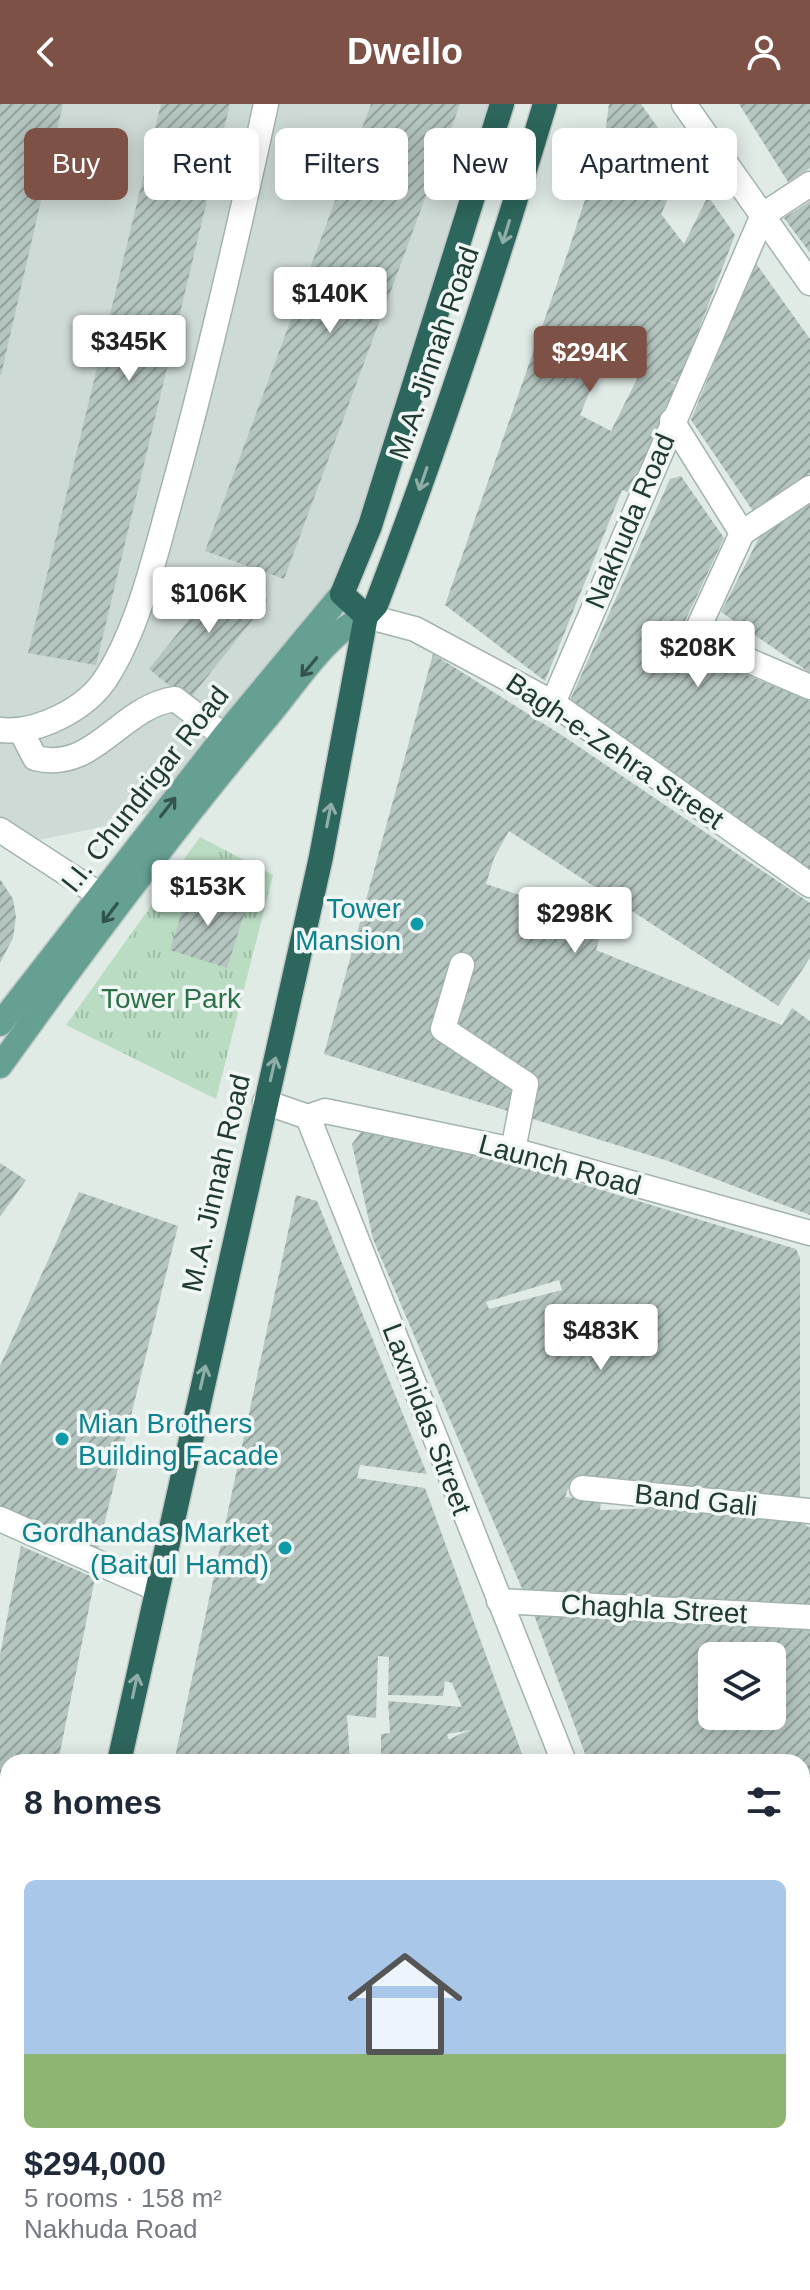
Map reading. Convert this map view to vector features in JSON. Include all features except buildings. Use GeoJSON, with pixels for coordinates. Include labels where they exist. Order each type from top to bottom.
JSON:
{"type":"FeatureCollection","features":[{"type":"Feature","properties":{"kind":"highway","name":"M.A. Jinnah Road"},"geometry":{"type":"LineString","coordinates":[[342,594],[370,526],[502,104]]}},
{"type":"Feature","properties":{"kind":"highway","name":"M.A. Jinnah Road"},"geometry":{"type":"LineString","coordinates":[[121,1754],[155,1588],[321,857],[366,616],[376,605],[410,519],[495,269],[545,104]]}},
{"type":"Feature","properties":{"kind":"highway"},"geometry":{"type":"LineString","coordinates":[[342,594],[366,616]]}},
{"type":"Feature","properties":{"kind":"main road","name":"I.I. Chundrigar Road"},"geometry":{"type":"LineString","coordinates":[[0,1024],[224,736],[342,594]]}},
{"type":"Feature","properties":{"kind":"main road","name":"I.I. Chundrigar Road"},"geometry":{"type":"LineString","coordinates":[[0,1066],[116,906],[218,776],[330,643],[366,616]]}},
{"type":"Feature","properties":{"kind":"street"},"geometry":{"type":"LineString","coordinates":[[224,736],[175,699],[152,702],[84,754],[55,763],[35,758],[11,732],[80,704],[107,678],[123,644],[152,565],[215,337],[266,104]]}},
{"type":"Feature","properties":{"kind":"street"},"geometry":{"type":"LineString","coordinates":[[684,104],[810,283]]}},
{"type":"Feature","properties":{"kind":"street"},"geometry":{"type":"LineString","coordinates":[[763,215],[810,184]]}},
{"type":"Feature","properties":{"kind":"street","name":"Nakhuda Road"},"geometry":{"type":"LineString","coordinates":[[553,703],[763,215]]}},
{"type":"Feature","properties":{"kind":"street"},"geometry":{"type":"LineString","coordinates":[[672,421],[742,533]]}},
{"type":"Feature","properties":{"kind":"street"},"geometry":{"type":"LineString","coordinates":[[810,488],[742,533],[694,637],[810,687]]}},
{"type":"Feature","properties":{"kind":"street","name":"Bagh-e-Zehra Street"},"geometry":{"type":"LineString","coordinates":[[366,616],[415,629],[553,703],[810,885]]}},
{"type":"Feature","properties":{"kind":"street"},"geometry":{"type":"LineString","coordinates":[[0,830],[100,895]]}},
{"type":"Feature","properties":{"kind":"street"},"geometry":{"type":"LineString","coordinates":[[462,965],[443,1029],[526,1084],[513,1150]]}},
{"type":"Feature","properties":{"kind":"street"},"geometry":{"type":"LineString","coordinates":[[265,1102],[308,1117]]}},
{"type":"Feature","properties":{"kind":"street","name":"Launch Road"},"geometry":{"type":"LineString","coordinates":[[308,1117],[325,1111],[513,1150],[810,1233]]}},
{"type":"Feature","properties":{"kind":"street","name":"Laxmidas Street"},"geometry":{"type":"LineString","coordinates":[[308,1117],[561,1754]]}},
{"type":"Feature","properties":{"kind":"street","name":"Band Gali"},"geometry":{"type":"LineString","coordinates":[[582,1488],[810,1511]]}},
{"type":"Feature","properties":{"kind":"street"},"geometry":{"type":"LineString","coordinates":[[0,1519],[155,1588]]}},
{"type":"Feature","properties":{"kind":"street","name":"Chaghla Street"},"geometry":{"type":"LineString","coordinates":[[499,1601],[810,1617]]}},
{"type":"Feature","properties":{"kind":"shaded area"},"geometry":{"type":"Polygon","coordinates":[[[0,104],[494,104],[486,128],[424,128],[424,200],[463,200],[339,581],[159,807],[129,821],[20,844],[0,828],[0,104]]]}},
{"type":"Feature","properties":{"kind":"green space","name":"Tower Park"},"geometry":{"type":"Polygon","coordinates":[[[200,837],[273,875],[216,1099],[66,1025],[200,837]]]}},
{"type":"Feature","properties":{"kind":"place","name":"Tower Mansion"},"geometry":{"type":"Point","coordinates":[417,924]}},
{"type":"Feature","properties":{"kind":"place","name":"Mian Brothers Building Facade"},"geometry":{"type":"Point","coordinates":[62,1439]}},
{"type":"Feature","properties":{"kind":"place","name":"Gordhandas Market (Bait ul Hamd)"},"geometry":{"type":"Point","coordinates":[285,1548]}}]}
